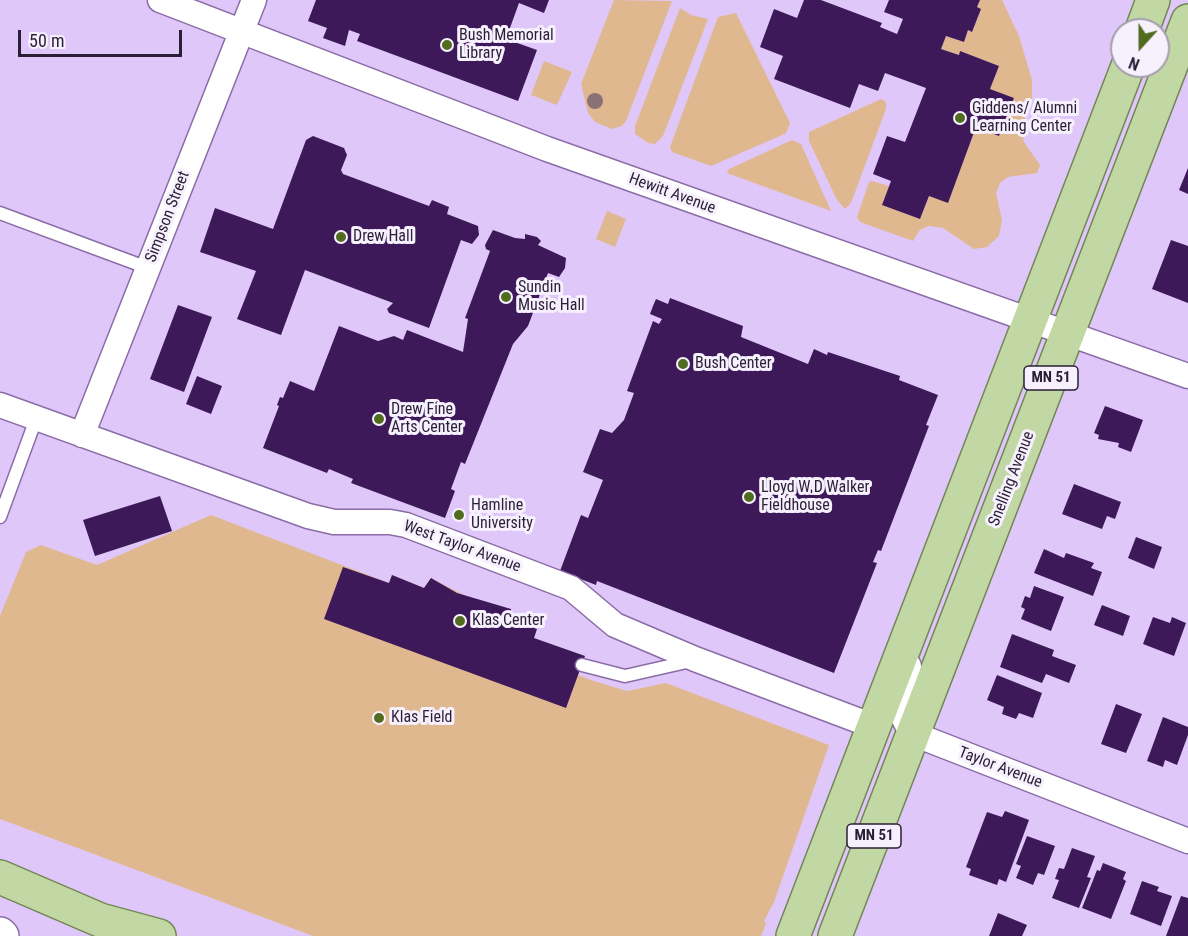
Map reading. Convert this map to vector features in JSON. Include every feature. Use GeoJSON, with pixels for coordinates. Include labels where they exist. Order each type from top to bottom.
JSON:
{"type":"FeatureCollection","features":[{"type":"Feature","properties":{"kind":"main road"},"geometry":{"type":"LineString","coordinates":[[1146,18],[1153,0]]}},
{"type":"Feature","properties":{"kind":"main road","name":"Snelling Avenue"},"geometry":{"type":"LineString","coordinates":[[835,936],[1188,21]]}},
{"type":"Feature","properties":{"kind":"main road","name":"MN 51"},"geometry":{"type":"LineString","coordinates":[[793,936],[1123,78]]}},
{"type":"Feature","properties":{"kind":"main road"},"geometry":{"type":"LineString","coordinates":[[0,877],[100,920],[159,936]]}},
{"type":"Feature","properties":{"kind":"street","name":"Hewitt Avenue"},"geometry":{"type":"LineString","coordinates":[[160,0],[547,149],[1188,376]]}},
{"type":"Feature","properties":{"kind":"street","name":"Simpson Street"},"geometry":{"type":"LineString","coordinates":[[82,435],[254,0]]}},
{"type":"Feature","properties":{"kind":"street","name":"West Taylor Avenue"},"geometry":{"type":"LineString","coordinates":[[0,405],[321,520],[406,525],[571,588],[587,599],[607,621],[695,660],[873,726]]}},
{"type":"Feature","properties":{"kind":"street"},"geometry":{"type":"LineString","coordinates":[[910,631],[908,675],[901,713],[905,726],[914,735]]}},
{"type":"Feature","properties":{"kind":"street","name":"Taylor Avenue"},"geometry":{"type":"LineString","coordinates":[[914,735],[1188,841]]}},
{"type":"Feature","properties":{"kind":"lane"},"geometry":{"type":"LineString","coordinates":[[0,213],[148,268]]}},
{"type":"Feature","properties":{"kind":"lane"},"geometry":{"type":"LineString","coordinates":[[0,517],[6,483],[36,419]]}},
{"type":"Feature","properties":{"kind":"lane"},"geometry":{"type":"LineString","coordinates":[[582,665],[625,676],[695,660]]}},
{"type":"Feature","properties":{"kind":"shaded area"},"geometry":{"type":"Polygon","coordinates":[[[614,0],[672,1],[626,121],[622,126],[612,129],[595,122],[588,113],[581,84],[614,0]]]}},
{"type":"Feature","properties":{"kind":"shaded area"},"geometry":{"type":"Polygon","coordinates":[[[980,0],[1002,0],[1019,36],[1032,80],[1032,99],[1021,128],[1024,142],[1040,165],[1037,173],[1008,177],[1000,183],[996,193],[1002,220],[999,236],[987,247],[974,249],[943,228],[929,226],[920,230],[913,241],[860,222],[857,217],[869,182],[872,181],[889,186],[883,205],[920,219],[929,196],[948,202],[976,127],[999,136],[1013,98],[990,89],[999,66],[960,52],[959,55],[941,49],[946,36],[964,42],[968,30],[972,32],[981,9],[977,7],[980,0]]]}},
{"type":"Feature","properties":{"kind":"shaded area"},"geometry":{"type":"Polygon","coordinates":[[[680,8],[691,15],[708,19],[663,136],[655,144],[648,143],[635,134],[635,126],[680,8]]]}},
{"type":"Feature","properties":{"kind":"shaded area"},"geometry":{"type":"Polygon","coordinates":[[[736,13],[790,123],[786,133],[711,166],[672,152],[670,147],[718,17],[736,13]]]}},
{"type":"Feature","properties":{"kind":"shaded area"},"geometry":{"type":"Polygon","coordinates":[[[544,61],[572,72],[557,105],[531,95],[544,61]]]}},
{"type":"Feature","properties":{"kind":"shaded area"},"geometry":{"type":"Polygon","coordinates":[[[881,99],[886,102],[886,109],[851,203],[845,209],[837,200],[809,141],[809,132],[881,99]]]}},
{"type":"Feature","properties":{"kind":"shaded area"},"geometry":{"type":"Polygon","coordinates":[[[792,140],[801,144],[831,211],[727,173],[729,169],[792,140]]]}},
{"type":"Feature","properties":{"kind":"shaded area"},"geometry":{"type":"Polygon","coordinates":[[[607,211],[626,219],[615,247],[596,239],[607,211]]]}},
{"type":"Feature","properties":{"kind":"shaded area","name":"Klas Field"},"geometry":{"type":"Polygon","coordinates":[[[211,515],[389,583],[392,575],[424,588],[431,578],[510,619],[578,675],[594,681],[627,691],[666,683],[829,745],[774,902],[764,921],[766,924],[761,936],[313,936],[0,819],[0,616],[26,552],[41,545],[97,565],[211,515]]]}},
{"type":"Feature","properties":{"kind":"building","name":"Bush Memorial Library"},"geometry":{"type":"Polygon","coordinates":[[[316,0],[549,0],[544,13],[519,3],[506,39],[537,50],[518,101],[357,41],[360,34],[349,30],[345,46],[323,38],[327,28],[308,21],[316,0]]]}},
{"type":"Feature","properties":{"kind":"building","name":"Giddens/ Alumni Learning Center"},"geometry":{"type":"Polygon","coordinates":[[[804,0],[821,0],[882,23],[880,27],[897,34],[903,19],[884,12],[889,0],[980,0],[977,7],[981,9],[972,32],[968,30],[964,42],[946,36],[941,49],[959,55],[960,51],[999,66],[990,89],[1014,98],[999,136],[976,127],[948,203],[929,196],[920,219],[882,205],[891,181],[873,174],[887,136],[905,142],[926,88],[885,73],[878,91],[859,84],[850,108],[774,79],[783,56],[760,47],[774,9],[797,18],[804,0]]]}},
{"type":"Feature","properties":{"kind":"building","name":"Drew Hall"},"geometry":{"type":"Polygon","coordinates":[[[313,136],[344,148],[347,155],[341,170],[343,174],[429,206],[432,200],[449,207],[447,214],[478,226],[479,235],[472,244],[461,240],[429,328],[389,313],[387,309],[393,303],[305,270],[281,335],[237,319],[256,271],[200,252],[215,208],[273,229],[306,140],[313,136]]]}},
{"type":"Feature","properties":{"kind":"building"},"geometry":{"type":"Polygon","coordinates":[[[1188,168],[1188,194],[1179,190],[1188,168]]]}},
{"type":"Feature","properties":{"kind":"building","name":"Drew Fine Arts Center"},"geometry":{"type":"Polygon","coordinates":[[[493,230],[515,238],[525,239],[525,234],[537,237],[541,241],[538,245],[566,258],[565,268],[559,277],[548,273],[528,326],[513,344],[465,464],[461,462],[451,489],[455,491],[445,518],[351,483],[353,479],[329,469],[327,473],[263,448],[279,406],[277,405],[280,397],[283,398],[290,381],[314,391],[339,326],[378,341],[394,336],[403,340],[407,330],[463,352],[468,319],[465,318],[490,251],[485,245],[493,230]]]}},
{"type":"Feature","properties":{"kind":"building"},"geometry":{"type":"Polygon","coordinates":[[[1171,240],[1188,246],[1188,303],[1152,289],[1171,240]]]}},
{"type":"Feature","properties":{"kind":"building","name":"Lloyd W.D Walker Fieldhouse"},"geometry":{"type":"Polygon","coordinates":[[[670,298],[743,326],[741,337],[808,364],[814,349],[827,355],[828,352],[900,376],[899,380],[938,395],[926,425],[929,426],[881,551],[878,550],[873,562],[877,563],[834,673],[597,581],[596,585],[560,571],[581,515],[588,518],[603,480],[583,472],[600,429],[612,433],[624,420],[634,393],[627,391],[653,321],[659,324],[662,319],[650,314],[653,306],[656,299],[668,304],[670,298]]]}},
{"type":"Feature","properties":{"kind":"building"},"geometry":{"type":"Polygon","coordinates":[[[178,305],[212,317],[184,392],[150,379],[178,305]]]}},
{"type":"Feature","properties":{"kind":"building"},"geometry":{"type":"Polygon","coordinates":[[[197,376],[222,386],[211,414],[186,404],[197,376]]]}},
{"type":"Feature","properties":{"kind":"building"},"geometry":{"type":"Polygon","coordinates":[[[1105,406],[1143,420],[1131,452],[1118,447],[1119,443],[1098,439],[1099,435],[1094,433],[1105,406]]]}},
{"type":"Feature","properties":{"kind":"building"},"geometry":{"type":"Polygon","coordinates":[[[1074,484],[1121,502],[1115,519],[1107,516],[1102,529],[1062,514],[1074,484]]]}},
{"type":"Feature","properties":{"kind":"building"},"geometry":{"type":"Polygon","coordinates":[[[160,496],[172,531],[95,556],[83,520],[160,496]]]}},
{"type":"Feature","properties":{"kind":"building"},"geometry":{"type":"Polygon","coordinates":[[[1136,537],[1162,547],[1154,569],[1128,558],[1136,537]]]}},
{"type":"Feature","properties":{"kind":"building"},"geometry":{"type":"Polygon","coordinates":[[[1044,549],[1064,558],[1066,553],[1094,563],[1091,568],[1102,572],[1093,596],[1034,573],[1044,549]]]}},
{"type":"Feature","properties":{"kind":"building"},"geometry":{"type":"Polygon","coordinates":[[[343,567],[389,583],[392,575],[424,588],[431,578],[457,593],[511,609],[510,619],[537,629],[534,638],[585,656],[566,708],[324,619],[343,567]]]}},
{"type":"Feature","properties":{"kind":"building"},"geometry":{"type":"Polygon","coordinates":[[[1034,586],[1064,597],[1051,631],[1021,619],[1025,609],[1021,607],[1025,596],[1030,598],[1034,586]]]}},
{"type":"Feature","properties":{"kind":"building"},"geometry":{"type":"Polygon","coordinates":[[[1102,605],[1130,616],[1123,636],[1094,625],[1102,605]]]}},
{"type":"Feature","properties":{"kind":"building"},"geometry":{"type":"Polygon","coordinates":[[[1153,617],[1170,623],[1172,617],[1186,623],[1174,656],[1143,644],[1153,617]]]}},
{"type":"Feature","properties":{"kind":"building"},"geometry":{"type":"Polygon","coordinates":[[[1012,634],[1054,650],[1052,656],[1076,665],[1069,683],[1046,674],[1042,683],[1000,667],[1012,634]]]}},
{"type":"Feature","properties":{"kind":"building"},"geometry":{"type":"Polygon","coordinates":[[[997,675],[1042,693],[1033,718],[1019,713],[1016,719],[1002,714],[1004,707],[987,700],[997,675]]]}},
{"type":"Feature","properties":{"kind":"building"},"geometry":{"type":"Polygon","coordinates":[[[1116,704],[1142,714],[1126,753],[1101,744],[1116,704]]]}},
{"type":"Feature","properties":{"kind":"building"},"geometry":{"type":"Polygon","coordinates":[[[1163,717],[1188,727],[1188,735],[1177,765],[1165,760],[1163,767],[1147,761],[1163,717]]]}},
{"type":"Feature","properties":{"kind":"building"},"geometry":{"type":"Polygon","coordinates":[[[1005,811],[1029,820],[1006,882],[999,879],[997,885],[969,875],[971,869],[966,867],[987,812],[1002,817],[1005,811]]]}},
{"type":"Feature","properties":{"kind":"building"},"geometry":{"type":"Polygon","coordinates":[[[1027,836],[1055,846],[1044,875],[1038,873],[1033,885],[1016,878],[1021,866],[1016,864],[1027,836]]]}},
{"type":"Feature","properties":{"kind":"building"},"geometry":{"type":"Polygon","coordinates":[[[1072,848],[1095,856],[1087,877],[1091,878],[1079,908],[1052,898],[1059,880],[1055,879],[1059,868],[1064,869],[1072,848]]]}},
{"type":"Feature","properties":{"kind":"building"},"geometry":{"type":"Polygon","coordinates":[[[1103,863],[1126,872],[1123,879],[1126,881],[1111,919],[1082,908],[1097,870],[1100,871],[1103,863]]]}},
{"type":"Feature","properties":{"kind":"building"},"geometry":{"type":"Polygon","coordinates":[[[1142,881],[1159,887],[1157,891],[1172,896],[1161,926],[1130,914],[1142,881]]]}},
{"type":"Feature","properties":{"kind":"building"},"geometry":{"type":"Polygon","coordinates":[[[1181,896],[1188,898],[1188,936],[1166,936],[1181,896]]]}},
{"type":"Feature","properties":{"kind":"building"},"geometry":{"type":"Polygon","coordinates":[[[998,913],[1027,925],[1022,936],[989,936],[998,913]]]}},
{"type":"Feature","properties":{"kind":"place","name":"Bush Memorial Library"},"geometry":{"type":"Point","coordinates":[447,45]}},
{"type":"Feature","properties":{"kind":"place","name":"Giddens/ Alumni Learning Center"},"geometry":{"type":"Point","coordinates":[960,118]}},
{"type":"Feature","properties":{"kind":"place","name":"Drew Hall"},"geometry":{"type":"Point","coordinates":[341,237]}},
{"type":"Feature","properties":{"kind":"place","name":"Sundin Music Hall"},"geometry":{"type":"Point","coordinates":[506,297]}},
{"type":"Feature","properties":{"kind":"place","name":"Bush Center"},"geometry":{"type":"Point","coordinates":[683,364]}},
{"type":"Feature","properties":{"kind":"place","name":"Drew Fine Arts Center"},"geometry":{"type":"Point","coordinates":[379,419]}},
{"type":"Feature","properties":{"kind":"place","name":"Lloyd W.D Walker Fieldhouse"},"geometry":{"type":"Point","coordinates":[749,497]}},
{"type":"Feature","properties":{"kind":"place","name":"Hamline University"},"geometry":{"type":"Point","coordinates":[459,515]}},
{"type":"Feature","properties":{"kind":"place","name":"Klas Center"},"geometry":{"type":"Point","coordinates":[460,621]}},
{"type":"Feature","properties":{"kind":"place","name":"Klas Field"},"geometry":{"type":"Point","coordinates":[379,718]}}]}
